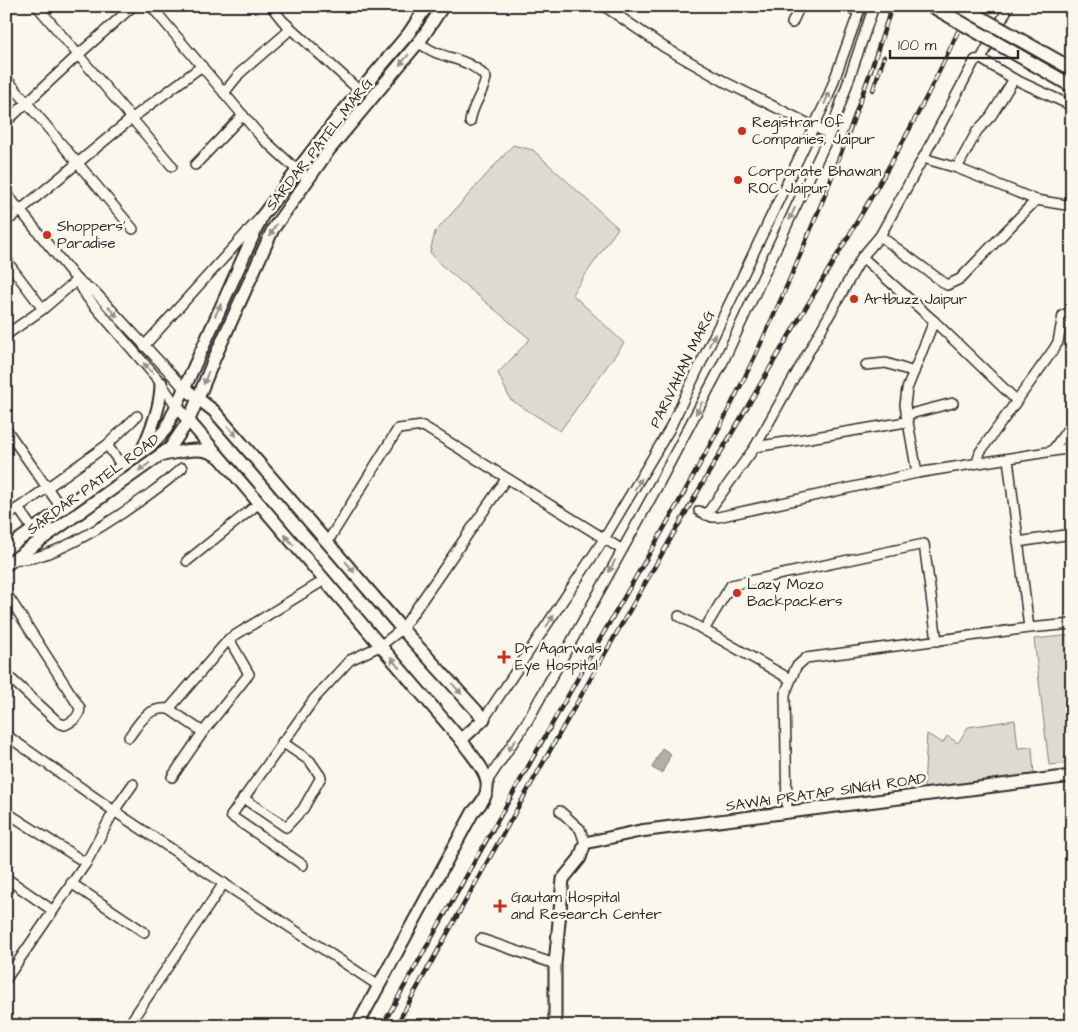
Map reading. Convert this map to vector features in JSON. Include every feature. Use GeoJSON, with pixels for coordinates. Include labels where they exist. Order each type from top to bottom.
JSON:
{"type":"FeatureCollection","features":[{"type":"Feature","properties":{"kind":"main road"},"geometry":{"type":"LineString","coordinates":[[932,6],[1072,86]]}},
{"type":"Feature","properties":{"kind":"main road"},"geometry":{"type":"LineString","coordinates":[[960,6],[1072,69]]}},
{"type":"Feature","properties":{"kind":"street"},"geometry":{"type":"LineString","coordinates":[[37,6],[172,166]]}},
{"type":"Feature","properties":{"kind":"street"},"geometry":{"type":"LineString","coordinates":[[6,122],[133,6]]}},
{"type":"Feature","properties":{"kind":"street"},"geometry":{"type":"LineString","coordinates":[[151,6],[262,138],[307,179]]}},
{"type":"Feature","properties":{"kind":"street"},"geometry":{"type":"LineString","coordinates":[[271,6],[291,29],[360,92]]}},
{"type":"Feature","properties":{"kind":"street","name":"SARDAR PATEL ROAD"},"geometry":{"type":"LineString","coordinates":[[11,546],[141,453],[166,429],[177,407],[183,386],[262,216],[296,170],[409,33],[427,6]]}},
{"type":"Feature","properties":{"kind":"street","name":"SARDAR PATEL MARG"},"geometry":{"type":"LineString","coordinates":[[190,420],[214,357],[273,229],[307,179],[418,43],[443,6]]}},
{"type":"Feature","properties":{"kind":"street"},"geometry":{"type":"LineString","coordinates":[[604,6],[664,47],[727,83],[829,134]]}},
{"type":"Feature","properties":{"kind":"street"},"geometry":{"type":"LineString","coordinates":[[792,23],[800,6]]}},
{"type":"Feature","properties":{"kind":"street"},"geometry":{"type":"LineString","coordinates":[[846,6],[860,9]]}},
{"type":"Feature","properties":{"kind":"street","name":"PARIVAHAN MARG"},"geometry":{"type":"LineString","coordinates":[[488,780],[528,720],[656,489],[721,366],[829,134],[874,6]]}},
{"type":"Feature","properties":{"kind":"street"},"geometry":{"type":"LineString","coordinates":[[981,59],[1009,6]]}},
{"type":"Feature","properties":{"kind":"street","name":"PARIVAHAN MARG"},"geometry":{"type":"LineString","coordinates":[[484,719],[604,539],[669,430],[815,126],[828,97],[860,9]]}},
{"type":"Feature","properties":{"kind":"street"},"geometry":{"type":"LineString","coordinates":[[224,93],[240,73],[291,29]]}},
{"type":"Feature","properties":{"kind":"street"},"geometry":{"type":"LineString","coordinates":[[418,43],[439,54],[468,64],[486,78],[471,111],[470,122]]}},
{"type":"Feature","properties":{"kind":"street"},"geometry":{"type":"LineString","coordinates":[[1072,106],[1014,79],[981,59],[975,60],[880,236],[862,257],[755,447],[703,513],[718,517],[918,473],[1072,448]]}},
{"type":"Feature","properties":{"kind":"street"},"geometry":{"type":"LineString","coordinates":[[6,222],[21,212],[131,119],[202,66]]}},
{"type":"Feature","properties":{"kind":"street"},"geometry":{"type":"LineString","coordinates":[[6,78],[29,103],[133,229]]}},
{"type":"Feature","properties":{"kind":"street"},"geometry":{"type":"LineString","coordinates":[[957,168],[977,131],[991,116],[1014,79]]}},
{"type":"Feature","properties":{"kind":"street"},"geometry":{"type":"LineString","coordinates":[[195,165],[243,115]]}},
{"type":"Feature","properties":{"kind":"street"},"geometry":{"type":"LineString","coordinates":[[923,158],[957,168],[1036,200],[1072,206]]}},
{"type":"Feature","properties":{"kind":"street"},"geometry":{"type":"LineString","coordinates":[[6,193],[77,280],[86,297],[161,383],[177,407],[461,740],[488,780],[488,789],[480,805],[473,812],[356,1026]]}},
{"type":"Feature","properties":{"kind":"street"},"geometry":{"type":"LineString","coordinates":[[880,236],[947,285],[960,279],[1036,200]]}},
{"type":"Feature","properties":{"kind":"street"},"geometry":{"type":"LineString","coordinates":[[144,346],[262,216]]}},
{"type":"Feature","properties":{"kind":"street"},"geometry":{"type":"LineString","coordinates":[[862,257],[934,321],[1016,400]]}},
{"type":"Feature","properties":{"kind":"street"},"geometry":{"type":"LineString","coordinates":[[6,260],[43,309]]}},
{"type":"Feature","properties":{"kind":"street"},"geometry":{"type":"LineString","coordinates":[[6,335],[43,309],[77,280]]}},
{"type":"Feature","properties":{"kind":"street"},"geometry":{"type":"LineString","coordinates":[[77,280],[96,292],[183,386],[214,411],[402,629],[484,719],[461,740]]}},
{"type":"Feature","properties":{"kind":"street"},"geometry":{"type":"LineString","coordinates":[[977,462],[980,452],[1054,349],[1058,342],[1063,315],[1072,312]]}},
{"type":"Feature","properties":{"kind":"street"},"geometry":{"type":"LineString","coordinates":[[918,473],[906,418],[907,389],[934,321]]}},
{"type":"Feature","properties":{"kind":"street"},"geometry":{"type":"LineString","coordinates":[[866,365],[886,363],[914,372]]}},
{"type":"Feature","properties":{"kind":"street"},"geometry":{"type":"LineString","coordinates":[[141,453],[153,425],[161,396],[161,383]]}},
{"type":"Feature","properties":{"kind":"street"},"geometry":{"type":"LineString","coordinates":[[755,447],[906,418],[953,404]]}},
{"type":"Feature","properties":{"kind":"street"},"geometry":{"type":"LineString","coordinates":[[6,517],[107,445],[137,416]]}},
{"type":"Feature","properties":{"kind":"street","name":"SARDAR PATEL ROAD"},"geometry":{"type":"LineString","coordinates":[[15,559],[170,448],[190,420]]}},
{"type":"Feature","properties":{"kind":"street"},"geometry":{"type":"LineString","coordinates":[[1052,451],[1072,423]]}},
{"type":"Feature","properties":{"kind":"street"},"geometry":{"type":"LineString","coordinates":[[328,542],[398,429],[423,426],[621,550]]}},
{"type":"Feature","properties":{"kind":"street"},"geometry":{"type":"LineString","coordinates":[[6,429],[62,509]]}},
{"type":"Feature","properties":{"kind":"street"},"geometry":{"type":"LineString","coordinates":[[107,445],[122,466]]}},
{"type":"Feature","properties":{"kind":"street"},"geometry":{"type":"LineString","coordinates":[[160,455],[209,450],[226,463]]}},
{"type":"Feature","properties":{"kind":"street"},"geometry":{"type":"LineString","coordinates":[[1008,459],[1029,628]]}},
{"type":"Feature","properties":{"kind":"street"},"geometry":{"type":"LineString","coordinates":[[11,546],[15,559],[26,560],[76,542],[166,482],[182,468]]}},
{"type":"Feature","properties":{"kind":"street"},"geometry":{"type":"LineString","coordinates":[[302,864],[231,816],[314,699],[350,660],[380,646],[402,629],[506,479]]}},
{"type":"Feature","properties":{"kind":"street"},"geometry":{"type":"LineString","coordinates":[[187,561],[258,504]]}},
{"type":"Feature","properties":{"kind":"street"},"geometry":{"type":"LineString","coordinates":[[18,508],[41,540]]}},
{"type":"Feature","properties":{"kind":"street"},"geometry":{"type":"LineString","coordinates":[[1018,542],[1072,534]]}},
{"type":"Feature","properties":{"kind":"street"},"geometry":{"type":"LineString","coordinates":[[704,630],[731,585],[924,544],[937,641]]}},
{"type":"Feature","properties":{"kind":"street"},"geometry":{"type":"LineString","coordinates":[[169,709],[229,639],[324,581]]}},
{"type":"Feature","properties":{"kind":"street"},"geometry":{"type":"LineString","coordinates":[[6,594],[80,708],[80,712],[76,718],[65,725],[59,723],[8,677]]}},
{"type":"Feature","properties":{"kind":"street"},"geometry":{"type":"LineString","coordinates":[[679,616],[790,679]]}},
{"type":"Feature","properties":{"kind":"street"},"geometry":{"type":"LineString","coordinates":[[787,813],[785,694],[796,667],[806,658],[1072,624]]}},
{"type":"Feature","properties":{"kind":"street"},"geometry":{"type":"LineString","coordinates":[[172,777],[203,732],[249,674],[229,639]]}},
{"type":"Feature","properties":{"kind":"street"},"geometry":{"type":"LineString","coordinates":[[128,738],[147,714],[158,708],[169,709],[203,732]]}},
{"type":"Feature","properties":{"kind":"street"},"geometry":{"type":"LineString","coordinates":[[6,735],[114,811],[379,986]]}},
{"type":"Feature","properties":{"kind":"street"},"geometry":{"type":"LineString","coordinates":[[243,798],[286,827],[302,810],[320,777],[310,761],[282,742]]}},
{"type":"Feature","properties":{"kind":"street","name":"SAWAI PRATAP SINGH ROAD"},"geometry":{"type":"LineString","coordinates":[[585,843],[640,831],[1072,776]]}},
{"type":"Feature","properties":{"kind":"street"},"geometry":{"type":"LineString","coordinates":[[6,979],[86,863],[114,811],[133,784]]}},
{"type":"Feature","properties":{"kind":"street"},"geometry":{"type":"LineString","coordinates":[[555,1026],[555,964],[563,879],[580,858],[585,843],[580,829],[560,811]]}},
{"type":"Feature","properties":{"kind":"street"},"geometry":{"type":"LineString","coordinates":[[6,812],[86,863]]}},
{"type":"Feature","properties":{"kind":"street"},"geometry":{"type":"LineString","coordinates":[[6,878],[52,910]]}},
{"type":"Feature","properties":{"kind":"street"},"geometry":{"type":"LineString","coordinates":[[71,883],[144,932]]}},
{"type":"Feature","properties":{"kind":"street"},"geometry":{"type":"LineString","coordinates":[[128,1026],[224,883]]}},
{"type":"Feature","properties":{"kind":"street"},"geometry":{"type":"LineString","coordinates":[[481,939],[555,964]]}},
{"type":"Feature","properties":{"kind":"shaded area"},"geometry":{"type":"Polygon","coordinates":[[[513,145],[533,150],[618,228],[572,294],[624,343],[560,431],[510,399],[498,373],[530,339],[440,264],[430,252],[435,232],[513,145]]]}},
{"type":"Feature","properties":{"kind":"shaded area"},"geometry":{"type":"Polygon","coordinates":[[[1072,635],[1072,763],[1049,765],[1034,639],[1072,635]]]}},
{"type":"Feature","properties":{"kind":"shaded area"},"geometry":{"type":"Polygon","coordinates":[[[1015,720],[1018,748],[1032,747],[1034,774],[924,788],[927,734],[943,743],[947,736],[958,743],[968,727],[1015,720]]]}},
{"type":"Feature","properties":{"kind":"shaded area"},"geometry":{"type":"Polygon","coordinates":[[[662,748],[671,754],[662,773],[652,768],[662,748]]]}},
{"type":"Feature","properties":{"kind":"railway"},"geometry":{"type":"LineString","coordinates":[[382,1026],[689,484],[741,385],[784,292],[824,198],[860,103],[892,6]]}},
{"type":"Feature","properties":{"kind":"railway"},"geometry":{"type":"LineString","coordinates":[[396,1026],[662,553],[895,156],[946,57],[969,6]]}},
{"type":"Feature","properties":{"kind":"railway"},"geometry":{"type":"LineString","coordinates":[[873,90],[884,57]]}},
{"type":"Feature","properties":{"kind":"place","name":"Registrar Of Companies, Jaipur"},"geometry":{"type":"Point","coordinates":[742,131]}},
{"type":"Feature","properties":{"kind":"place","name":"Corporate Bhawan ROC Jaipur"},"geometry":{"type":"Point","coordinates":[738,180]}},
{"type":"Feature","properties":{"kind":"place","name":"Shoppers' Paradise"},"geometry":{"type":"Point","coordinates":[47,235]}},
{"type":"Feature","properties":{"kind":"place","name":"Artbuzz Jaipur"},"geometry":{"type":"Point","coordinates":[854,299]}},
{"type":"Feature","properties":{"kind":"place","name":"Lazy Mozo Backpackers"},"geometry":{"type":"Point","coordinates":[737,593]}},
{"type":"Feature","properties":{"kind":"place","name":"Dr Agarwals Eye Hospital"},"geometry":{"type":"Point","coordinates":[504,657]}},
{"type":"Feature","properties":{"kind":"place","name":"Gautam Hospital and Research Center"},"geometry":{"type":"Point","coordinates":[500,906]}}]}
